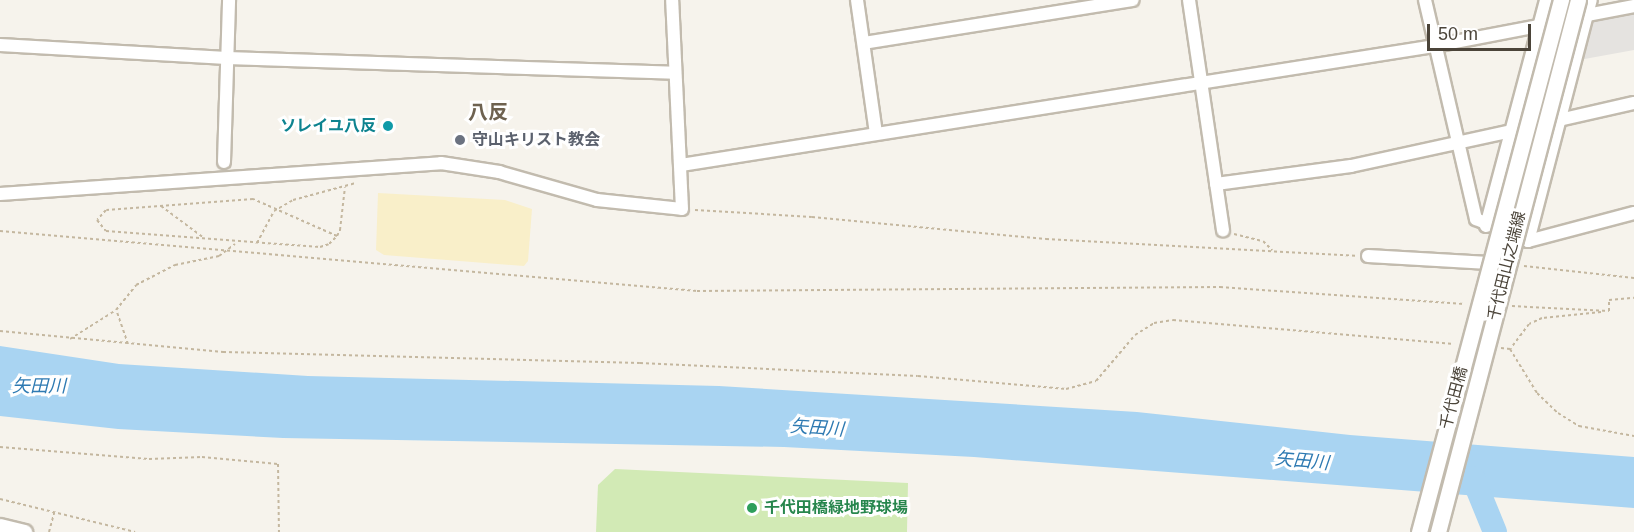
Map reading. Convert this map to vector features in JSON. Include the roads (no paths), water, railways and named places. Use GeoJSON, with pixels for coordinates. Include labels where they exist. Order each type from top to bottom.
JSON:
{"type":"FeatureCollection","features":[{"type":"Feature","properties":{"kind":"street"},"geometry":{"type":"LineString","coordinates":[[224,162],[229,0]]}},
{"type":"Feature","properties":{"kind":"street"},"geometry":{"type":"LineString","coordinates":[[0,194],[441,163],[499,172],[597,200],[682,209],[672,0]]}},
{"type":"Feature","properties":{"kind":"street"},"geometry":{"type":"LineString","coordinates":[[857,0],[876,133]]}},
{"type":"Feature","properties":{"kind":"street"},"geometry":{"type":"LineString","coordinates":[[864,43],[1133,0]]}},
{"type":"Feature","properties":{"kind":"street"},"geometry":{"type":"LineString","coordinates":[[1189,0],[1223,231]]}},
{"type":"Feature","properties":{"kind":"street"},"geometry":{"type":"LineString","coordinates":[[1425,0],[1476,219],[1486,226],[1528,241],[1634,213]]}},
{"type":"Feature","properties":{"kind":"street"},"geometry":{"type":"LineString","coordinates":[[1486,226],[1546,0]]}},
{"type":"Feature","properties":{"kind":"street","name":"千代田山之端線"},"geometry":{"type":"LineString","coordinates":[[1489,263],[1561,0]]}},
{"type":"Feature","properties":{"kind":"street","name":"千代田山之端線"},"geometry":{"type":"LineString","coordinates":[[1438,532],[1578,0]]}},
{"type":"Feature","properties":{"kind":"street"},"geometry":{"type":"LineString","coordinates":[[1528,241],[1591,0]]}},
{"type":"Feature","properties":{"kind":"street"},"geometry":{"type":"LineString","coordinates":[[1587,15],[1634,6]]}},
{"type":"Feature","properties":{"kind":"street"},"geometry":{"type":"LineString","coordinates":[[681,165],[1201,84],[1434,46],[1539,26]]}},
{"type":"Feature","properties":{"kind":"street"},"geometry":{"type":"LineString","coordinates":[[0,45],[227,58],[675,73]]}},
{"type":"Feature","properties":{"kind":"street"},"geometry":{"type":"LineString","coordinates":[[1559,120],[1634,103]]}},
{"type":"Feature","properties":{"kind":"street"},"geometry":{"type":"LineString","coordinates":[[1216,184],[1351,166],[1512,130]]}},
{"type":"Feature","properties":{"kind":"street"},"geometry":{"type":"LineString","coordinates":[[1368,256],[1489,263]]}},
{"type":"Feature","properties":{"kind":"street","name":"千代田橋"},"geometry":{"type":"LineString","coordinates":[[1419,532],[1489,263]]}},
{"type":"Feature","properties":{"kind":"street"},"geometry":{"type":"LineString","coordinates":[[0,526],[24,532]]}},
{"type":"Feature","properties":{"kind":"water","name":"矢田川"},"geometry":{"type":"Polygon","coordinates":[[[0,346],[119,364],[308,376],[719,386],[1137,412],[1350,435],[1634,457],[1634,508],[974,457],[784,447],[283,438],[118,429],[0,416],[0,346]]]}},
{"type":"Feature","properties":{"kind":"waterway"},"geometry":{"type":"LineString","coordinates":[[1473,478],[1495,532]]}},
{"type":"Feature","properties":{"kind":"place","name":"ソレイユ八反"},"geometry":{"type":"Point","coordinates":[388,126]}},
{"type":"Feature","properties":{"kind":"place","name":"守山キリスト教会"},"geometry":{"type":"Point","coordinates":[460,140]}},
{"type":"Feature","properties":{"kind":"place","name":"千代田橋緑地野球場"},"geometry":{"type":"Point","coordinates":[752,508]}},
{"type":"Feature","properties":{"kind":"district","name":"八反"},"geometry":{"type":"Point","coordinates":[488,112]}}]}
